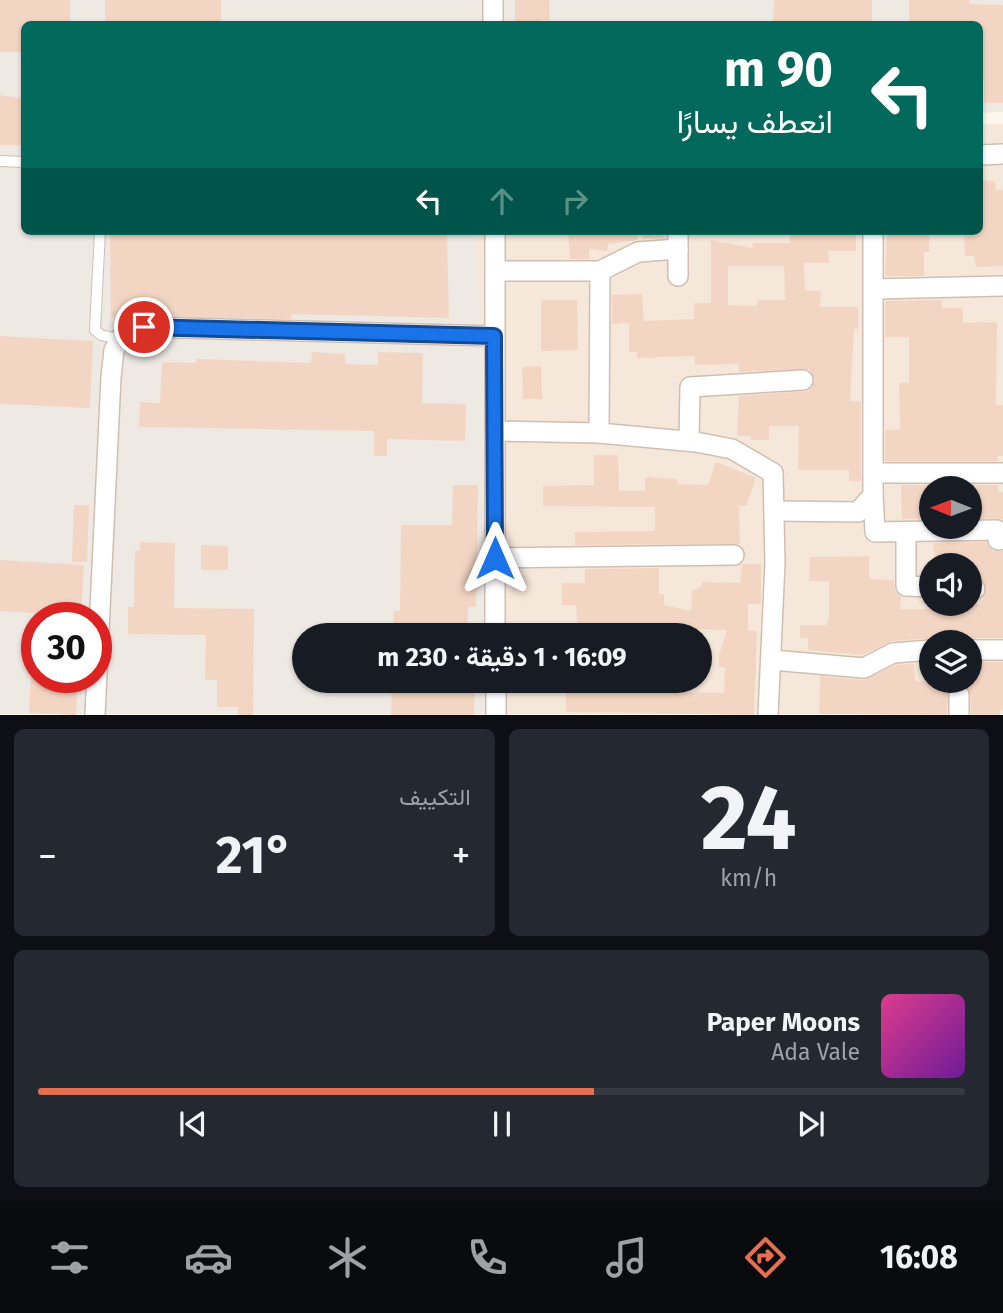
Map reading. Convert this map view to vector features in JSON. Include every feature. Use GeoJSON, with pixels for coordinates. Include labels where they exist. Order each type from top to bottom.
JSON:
{"type":"FeatureCollection","features":[{"type":"Feature","properties":{"kind":"street"},"geometry":{"type":"LineString","coordinates":[[493,0],[493,21]]}},
{"type":"Feature","properties":{"kind":"street"},"geometry":{"type":"LineString","coordinates":[[983,155],[1003,154]]}},
{"type":"Feature","properties":{"kind":"street"},"geometry":{"type":"LineString","coordinates":[[495,235],[495,623]]}},
{"type":"Feature","properties":{"kind":"street"},"geometry":{"type":"LineString","coordinates":[[873,235],[875,532],[997,530],[998,540],[1003,539]]}},
{"type":"Feature","properties":{"kind":"street"},"geometry":{"type":"LineString","coordinates":[[495,271],[600,271],[638,252],[678,240],[678,276]]}},
{"type":"Feature","properties":{"kind":"street"},"geometry":{"type":"LineString","coordinates":[[599,433],[600,271]]}},
{"type":"Feature","properties":{"kind":"street"},"geometry":{"type":"LineString","coordinates":[[874,289],[1003,286]]}},
{"type":"Feature","properties":{"kind":"street"},"geometry":{"type":"LineString","coordinates":[[95,715],[111,377],[118,339],[125,332],[144,327],[494,336]]}},
{"type":"Feature","properties":{"kind":"street"},"geometry":{"type":"LineString","coordinates":[[689,441],[690,387],[803,380]]}},
{"type":"Feature","properties":{"kind":"street"},"geometry":{"type":"LineString","coordinates":[[496,431],[599,433],[689,441],[732,449],[773,473],[776,511],[768,715]]}},
{"type":"Feature","properties":{"kind":"street"},"geometry":{"type":"LineString","coordinates":[[873,473],[1003,473]]}},
{"type":"Feature","properties":{"kind":"street"},"geometry":{"type":"LineString","coordinates":[[776,511],[858,512],[873,495]]}},
{"type":"Feature","properties":{"kind":"street"},"geometry":{"type":"LineString","coordinates":[[906,532],[906,586],[919,587]]}},
{"type":"Feature","properties":{"kind":"street"},"geometry":{"type":"LineString","coordinates":[[495,558],[734,555]]}},
{"type":"Feature","properties":{"kind":"street"},"geometry":{"type":"LineString","coordinates":[[982,650],[1003,650]]}},
{"type":"Feature","properties":{"kind":"street"},"geometry":{"type":"LineString","coordinates":[[772,660],[864,668],[893,653],[919,651]]}},
{"type":"Feature","properties":{"kind":"street"},"geometry":{"type":"LineString","coordinates":[[496,693],[496,715]]}},
{"type":"Feature","properties":{"kind":"lane"},"geometry":{"type":"LineString","coordinates":[[0,161],[21,162]]}},
{"type":"Feature","properties":{"kind":"lane"},"geometry":{"type":"LineString","coordinates":[[100,235],[96,330],[100,335],[118,339]]}},
{"type":"Feature","properties":{"kind":"shaded area"},"geometry":{"type":"Polygon","coordinates":[[[0,0],[1003,0],[1003,112],[983,113],[983,21],[21,21],[21,235],[473,235],[484,338],[485,623],[292,623],[292,693],[486,693],[486,714],[0,714],[0,0]]]}},
{"type":"Feature","properties":{"kind":"shaded area"},"geometry":{"type":"Polygon","coordinates":[[[983,124],[1003,124],[1003,714],[483,714],[483,693],[712,693],[712,623],[483,623],[470,235],[983,235],[983,124]]]}},
{"type":"Feature","properties":{"kind":"building"},"geometry":{"type":"Polygon","coordinates":[[[0,0],[70,0],[70,21],[21,21],[21,52],[0,52],[0,0]]]}},
{"type":"Feature","properties":{"kind":"building"},"geometry":{"type":"Polygon","coordinates":[[[105,0],[221,0],[221,21],[105,21],[105,0]]]}},
{"type":"Feature","properties":{"kind":"building"},"geometry":{"type":"Polygon","coordinates":[[[515,0],[549,0],[550,20],[515,21],[515,0]]]}},
{"type":"Feature","properties":{"kind":"building"},"geometry":{"type":"Polygon","coordinates":[[[774,0],[872,0],[872,21],[773,21],[774,0]]]}},
{"type":"Feature","properties":{"kind":"building"},"geometry":{"type":"Polygon","coordinates":[[[909,0],[969,0],[969,4],[1003,5],[1003,103],[984,103],[983,21],[909,21],[909,0]]]}},
{"type":"Feature","properties":{"kind":"building"},"geometry":{"type":"Polygon","coordinates":[[[0,95],[21,98],[21,145],[0,145],[0,95]]]}},
{"type":"Feature","properties":{"kind":"building"},"geometry":{"type":"Polygon","coordinates":[[[983,180],[995,181],[996,190],[1003,190],[1003,266],[976,267],[974,256],[965,256],[964,236],[983,235],[983,180]]]}},
{"type":"Feature","properties":{"kind":"building"},"geometry":{"type":"Polygon","coordinates":[[[110,235],[447,235],[449,318],[291,314],[291,319],[111,317],[110,235]]]}},
{"type":"Feature","properties":{"kind":"building"},"geometry":{"type":"Polygon","coordinates":[[[568,235],[638,235],[638,240],[608,244],[607,251],[589,249],[589,259],[570,259],[568,235]]]}},
{"type":"Feature","properties":{"kind":"building"},"geometry":{"type":"Polygon","coordinates":[[[642,235],[665,235],[665,238],[643,239],[642,235]]]}},
{"type":"Feature","properties":{"kind":"building"},"geometry":{"type":"Polygon","coordinates":[[[790,235],[856,235],[856,251],[828,251],[829,263],[804,263],[805,291],[821,291],[820,307],[858,307],[858,329],[854,329],[850,401],[861,401],[861,481],[849,481],[849,470],[798,470],[799,426],[769,426],[769,440],[751,440],[751,436],[737,436],[739,396],[809,391],[815,380],[809,369],[739,372],[739,364],[695,365],[695,356],[637,358],[637,352],[629,352],[629,323],[612,324],[612,295],[642,294],[644,321],[694,319],[694,303],[711,303],[711,240],[753,248],[752,243],[790,243],[790,235]],[[728,266],[728,305],[757,306],[757,300],[785,300],[784,266],[728,266]]]}},
{"type":"Feature","properties":{"kind":"building"},"geometry":{"type":"Polygon","coordinates":[[[887,235],[929,235],[929,252],[924,252],[924,276],[885,276],[887,235]]]}},
{"type":"Feature","properties":{"kind":"building"},"geometry":{"type":"Polygon","coordinates":[[[541,300],[577,300],[578,350],[541,351],[541,300]]]}},
{"type":"Feature","properties":{"kind":"building"},"geometry":{"type":"Polygon","coordinates":[[[941,300],[942,308],[963,308],[963,323],[997,322],[996,405],[1003,405],[1003,456],[997,456],[998,461],[885,461],[885,430],[900,430],[899,383],[909,383],[909,337],[885,337],[885,301],[941,300]]]}},
{"type":"Feature","properties":{"kind":"building"},"geometry":{"type":"Polygon","coordinates":[[[0,336],[93,341],[90,408],[0,404],[0,336]]]}},
{"type":"Feature","properties":{"kind":"building"},"geometry":{"type":"Polygon","coordinates":[[[312,352],[345,354],[345,364],[378,365],[378,352],[423,353],[422,403],[466,404],[465,441],[387,439],[387,456],[374,456],[374,431],[139,427],[140,402],[160,403],[162,362],[196,363],[196,359],[311,363],[312,352]]]}},
{"type":"Feature","properties":{"kind":"building"},"geometry":{"type":"Polygon","coordinates":[[[541,366],[542,399],[523,399],[522,367],[541,366]]]}},
{"type":"Feature","properties":{"kind":"building"},"geometry":{"type":"Polygon","coordinates":[[[594,455],[618,455],[619,491],[645,491],[645,477],[677,479],[677,484],[708,485],[716,462],[756,478],[746,506],[739,506],[740,544],[575,545],[575,532],[655,531],[655,507],[543,506],[543,486],[594,485],[594,455]]]}},
{"type":"Feature","properties":{"kind":"building"},"geometry":{"type":"Polygon","coordinates":[[[453,485],[478,485],[476,607],[468,607],[467,623],[394,623],[394,611],[400,611],[401,525],[452,525],[453,485]]]}},
{"type":"Feature","properties":{"kind":"building"},"geometry":{"type":"Polygon","coordinates":[[[901,485],[919,485],[919,519],[902,519],[901,485]]]}},
{"type":"Feature","properties":{"kind":"building"},"geometry":{"type":"Polygon","coordinates":[[[982,485],[998,485],[998,492],[1003,492],[1003,519],[982,518],[982,485]]]}},
{"type":"Feature","properties":{"kind":"building"},"geometry":{"type":"Polygon","coordinates":[[[74,505],[89,505],[87,562],[72,562],[74,505]]]}},
{"type":"Feature","properties":{"kind":"building"},"geometry":{"type":"Polygon","coordinates":[[[140,542],[175,543],[174,608],[254,609],[253,715],[238,715],[238,707],[217,707],[217,680],[205,680],[206,635],[128,634],[128,607],[134,607],[135,551],[140,551],[140,542]]]}},
{"type":"Feature","properties":{"kind":"building"},"geometry":{"type":"Polygon","coordinates":[[[986,542],[993,551],[1003,551],[1003,638],[982,638],[982,630],[919,630],[919,639],[892,641],[862,655],[808,650],[808,638],[800,638],[800,625],[827,625],[829,616],[829,581],[809,581],[810,557],[869,556],[869,579],[894,580],[895,591],[901,597],[900,609],[919,609],[919,616],[982,616],[982,601],[987,588],[982,579],[982,553],[934,553],[933,543],[986,542]]]}},
{"type":"Feature","properties":{"kind":"building"},"geometry":{"type":"Polygon","coordinates":[[[201,545],[228,546],[228,570],[201,570],[201,545]]]}},
{"type":"Feature","properties":{"kind":"building"},"geometry":{"type":"Polygon","coordinates":[[[0,560],[84,565],[82,602],[21,602],[21,612],[0,611],[0,560]]]}},
{"type":"Feature","properties":{"kind":"building"},"geometry":{"type":"Polygon","coordinates":[[[742,564],[761,564],[761,604],[748,604],[748,631],[757,631],[754,715],[566,712],[566,693],[724,693],[725,667],[719,667],[719,655],[727,630],[712,630],[712,623],[577,623],[576,605],[562,605],[562,583],[585,583],[585,569],[659,568],[659,594],[664,594],[664,605],[691,611],[692,591],[702,586],[702,582],[740,583],[742,564]]]}},
{"type":"Feature","properties":{"kind":"building"},"geometry":{"type":"Polygon","coordinates":[[[982,662],[1003,662],[1003,710],[1000,710],[1000,715],[971,715],[970,693],[982,693],[982,662]]]}},
{"type":"Feature","properties":{"kind":"building"},"geometry":{"type":"Polygon","coordinates":[[[914,664],[915,681],[919,681],[919,693],[948,693],[947,715],[819,714],[820,676],[864,680],[896,665],[914,664]]]}},
{"type":"Feature","properties":{"kind":"building"},"geometry":{"type":"Polygon","coordinates":[[[30,693],[77,693],[76,715],[29,713],[30,693]]]}},
{"type":"Feature","properties":{"kind":"building"},"geometry":{"type":"Polygon","coordinates":[[[392,693],[475,693],[474,715],[391,715],[392,693]]]}},
{"type":"Feature","properties":{"kind":"route"},"geometry":{"type":"LineString","coordinates":[[144,327],[494,336],[495,558]]}}]}
